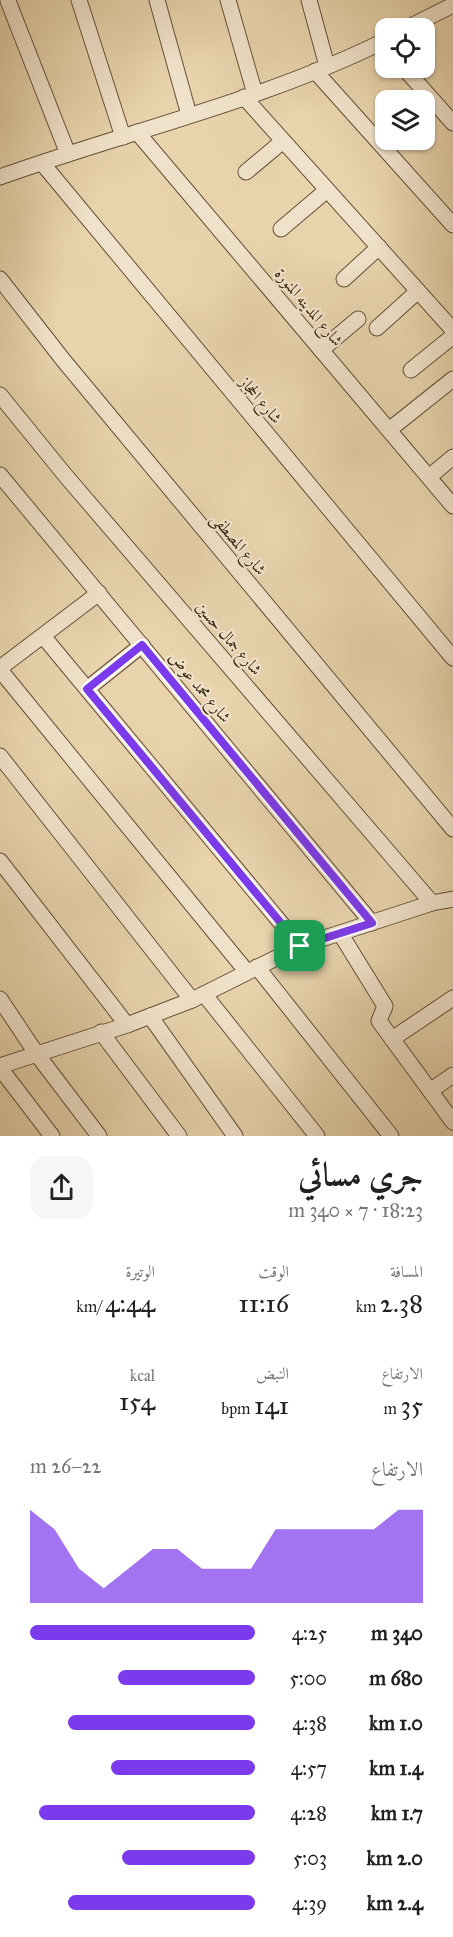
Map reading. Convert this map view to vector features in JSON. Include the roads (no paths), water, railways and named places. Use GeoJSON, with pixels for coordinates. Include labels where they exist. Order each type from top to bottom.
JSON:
{"type":"FeatureCollection","features":[{"type":"Feature","properties":{"kind":"street"},"geometry":{"type":"LineString","coordinates":[[79,0],[130,134]]}},
{"type":"Feature","properties":{"kind":"street"},"geometry":{"type":"LineString","coordinates":[[157,0],[189,115]]}},
{"type":"Feature","properties":{"kind":"street"},"geometry":{"type":"LineString","coordinates":[[228,0],[250,96],[283,141],[453,330]]}},
{"type":"Feature","properties":{"kind":"street"},"geometry":{"type":"LineString","coordinates":[[309,0],[321,69],[453,225]]}},
{"type":"Feature","properties":{"kind":"street"},"geometry":{"type":"LineString","coordinates":[[6,2],[68,154]]}},
{"type":"Feature","properties":{"kind":"street"},"geometry":{"type":"LineString","coordinates":[[434,18],[450,12]]}},
{"type":"Feature","properties":{"kind":"street"},"geometry":{"type":"LineString","coordinates":[[1,174],[250,96],[375,47]]}},
{"type":"Feature","properties":{"kind":"street"},"geometry":{"type":"LineString","coordinates":[[413,78],[453,123]]}},
{"type":"Feature","properties":{"kind":"street","name":"شارع المدينه المنورة"},"geometry":{"type":"LineString","coordinates":[[130,134],[321,350],[453,506]]}},
{"type":"Feature","properties":{"kind":"street"},"geometry":{"type":"LineString","coordinates":[[246,172],[283,141]]}},
{"type":"Feature","properties":{"kind":"street","name":"شارع الحجاز"},"geometry":{"type":"LineString","coordinates":[[42,163],[453,658]]}},
{"type":"Feature","properties":{"kind":"street"},"geometry":{"type":"LineString","coordinates":[[281,229],[327,190]]}},
{"type":"Feature","properties":{"kind":"street"},"geometry":{"type":"LineString","coordinates":[[344,279],[379,247]]}},
{"type":"Feature","properties":{"kind":"street","name":"شارع المصطفى"},"geometry":{"type":"LineString","coordinates":[[0,279],[71,370],[453,829]]}},
{"type":"Feature","properties":{"kind":"street"},"geometry":{"type":"LineString","coordinates":[[377,328],[418,291]]}},
{"type":"Feature","properties":{"kind":"street"},"geometry":{"type":"LineString","coordinates":[[321,350],[358,319]]}},
{"type":"Feature","properties":{"kind":"street"},"geometry":{"type":"LineString","coordinates":[[411,370],[453,336]]}},
{"type":"Feature","properties":{"kind":"street"},"geometry":{"type":"LineString","coordinates":[[389,430],[453,379]]}},
{"type":"Feature","properties":{"kind":"street","name":"شارع جمال حسين"},"geometry":{"type":"LineString","coordinates":[[0,395],[65,475],[432,903]]}},
{"type":"Feature","properties":{"kind":"street"},"geometry":{"type":"LineString","coordinates":[[429,477],[453,457]]}},
{"type":"Feature","properties":{"kind":"street","name":"شارع محمد عوض"},"geometry":{"type":"LineString","coordinates":[[0,475],[372,923]]}},
{"type":"Feature","properties":{"kind":"street"},"geometry":{"type":"LineString","coordinates":[[99,593],[0,669],[391,1136]]}},
{"type":"Feature","properties":{"kind":"street"},"geometry":{"type":"LineString","coordinates":[[43,636],[300,946]]}},
{"type":"Feature","properties":{"kind":"street"},"geometry":{"type":"LineString","coordinates":[[87,689],[142,645]]}},
{"type":"Feature","properties":{"kind":"street"},"geometry":{"type":"LineString","coordinates":[[0,756],[198,997],[317,1136]]}},
{"type":"Feature","properties":{"kind":"street"},"geometry":{"type":"LineString","coordinates":[[0,861],[127,1025]]}},
{"type":"Feature","properties":{"kind":"street"},"geometry":{"type":"LineString","coordinates":[[52,1136],[0,1067],[36,1053],[127,1025],[198,997],[300,946],[432,903],[453,899]]}},
{"type":"Feature","properties":{"kind":"street"},"geometry":{"type":"LineString","coordinates":[[340,933],[383,1002],[385,1010],[379,1021],[453,1122]]}},
{"type":"Feature","properties":{"kind":"street"},"geometry":{"type":"LineString","coordinates":[[392,1039],[453,998]]}},
{"type":"Feature","properties":{"kind":"street"},"geometry":{"type":"LineString","coordinates":[[0,999],[36,1053],[99,1136]]}},
{"type":"Feature","properties":{"kind":"street"},"geometry":{"type":"LineString","coordinates":[[150,1016],[235,1136]]}},
{"type":"Feature","properties":{"kind":"street"},"geometry":{"type":"LineString","coordinates":[[101,1032],[179,1136]]}},
{"type":"Feature","properties":{"kind":"street"},"geometry":{"type":"LineString","coordinates":[[430,1090],[453,1075]]}}]}
